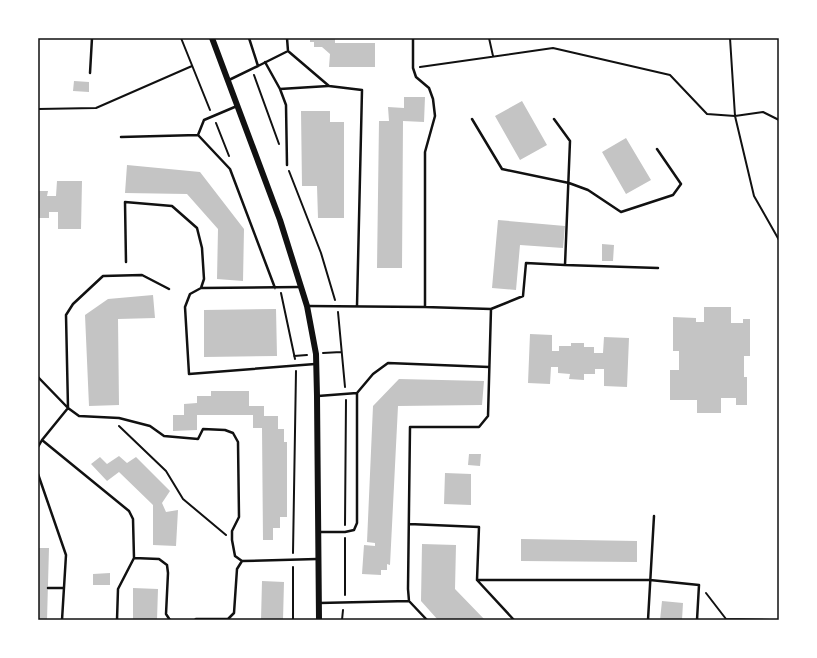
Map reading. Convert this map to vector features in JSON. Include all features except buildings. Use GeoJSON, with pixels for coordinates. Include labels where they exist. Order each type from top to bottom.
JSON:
{"type":"FeatureCollection","features":[{"type":"Feature","properties":{"kind":"street"},"geometry":{"type":"LineString","coordinates":[[212,38],[280,220],[307,306],[316,354],[319,620]]}},
{"type":"Feature","properties":{"kind":"lane"},"geometry":{"type":"LineString","coordinates":[[90,73],[92,38]]}},
{"type":"Feature","properties":{"kind":"lane"},"geometry":{"type":"LineString","coordinates":[[249,38],[258,66]]}},
{"type":"Feature","properties":{"kind":"lane"},"geometry":{"type":"LineString","coordinates":[[287,38],[288,51],[329,86]]}},
{"type":"Feature","properties":{"kind":"lane"},"geometry":{"type":"LineString","coordinates":[[413,38],[413,68],[416,77],[428,88],[433,99],[435,116],[425,152],[425,306]]}},
{"type":"Feature","properties":{"kind":"lane"},"geometry":{"type":"LineString","coordinates":[[228,81],[288,51]]}},
{"type":"Feature","properties":{"kind":"lane"},"geometry":{"type":"LineString","coordinates":[[265,62],[280,89],[286,105],[287,165]]}},
{"type":"Feature","properties":{"kind":"lane"},"geometry":{"type":"LineString","coordinates":[[280,89],[329,86],[362,90],[357,306]]}},
{"type":"Feature","properties":{"kind":"lane"},"geometry":{"type":"LineString","coordinates":[[198,135],[204,120],[237,105]]}},
{"type":"Feature","properties":{"kind":"lane"},"geometry":{"type":"LineString","coordinates":[[472,119],[502,169],[569,183],[588,190],[621,212],[673,195],[681,184],[657,150]]}},
{"type":"Feature","properties":{"kind":"lane"},"geometry":{"type":"LineString","coordinates":[[554,119],[570,141],[565,265]]}},
{"type":"Feature","properties":{"kind":"lane"},"geometry":{"type":"LineString","coordinates":[[121,137],[198,135],[230,169],[275,288]]}},
{"type":"Feature","properties":{"kind":"lane"},"geometry":{"type":"LineString","coordinates":[[126,262],[125,202],[172,206],[197,228],[202,248],[204,279],[201,288]]}},
{"type":"Feature","properties":{"kind":"lane"},"geometry":{"type":"LineString","coordinates":[[307,306],[425,306],[491,310],[523,296],[526,263],[658,268]]}},
{"type":"Feature","properties":{"kind":"lane"},"geometry":{"type":"LineString","coordinates":[[38,447],[68,408],[66,315],[73,304],[103,276],[142,275],[169,289]]}},
{"type":"Feature","properties":{"kind":"lane"},"geometry":{"type":"LineString","coordinates":[[301,287],[201,288],[190,294],[185,307],[189,374],[316,364]]}},
{"type":"Feature","properties":{"kind":"lane"},"geometry":{"type":"LineString","coordinates":[[427,620],[409,601],[410,427],[479,426],[488,416],[491,310]]}},
{"type":"Feature","properties":{"kind":"lane"},"geometry":{"type":"LineString","coordinates":[[318,532],[345,532],[354,530],[357,523],[357,393],[373,374],[388,363],[489,367]]}},
{"type":"Feature","properties":{"kind":"lane"},"geometry":{"type":"LineString","coordinates":[[38,377],[68,408],[79,416],[119,418],[150,426],[164,436],[198,439],[203,430],[224,430],[232,433],[238,442],[239,517],[232,532],[235,556],[242,561],[318,559]]}},
{"type":"Feature","properties":{"kind":"lane"},"geometry":{"type":"LineString","coordinates":[[317,396],[357,393]]}},
{"type":"Feature","properties":{"kind":"lane"},"geometry":{"type":"LineString","coordinates":[[42,440],[129,511],[133,519],[134,558],[118,589],[117,620]]}},
{"type":"Feature","properties":{"kind":"lane"},"geometry":{"type":"LineString","coordinates":[[38,474],[66,554],[62,620]]}},
{"type":"Feature","properties":{"kind":"lane"},"geometry":{"type":"LineString","coordinates":[[648,620],[654,516]]}},
{"type":"Feature","properties":{"kind":"lane"},"geometry":{"type":"LineString","coordinates":[[409,524],[479,527],[477,580],[514,620]]}},
{"type":"Feature","properties":{"kind":"lane"},"geometry":{"type":"LineString","coordinates":[[134,558],[159,560],[166,565],[168,573],[166,614],[170,620]]}},
{"type":"Feature","properties":{"kind":"lane"},"geometry":{"type":"LineString","coordinates":[[195,620],[228,619],[234,613],[237,569],[242,561]]}},
{"type":"Feature","properties":{"kind":"lane"},"geometry":{"type":"LineString","coordinates":[[477,580],[650,580],[700,585],[696,620]]}},
{"type":"Feature","properties":{"kind":"lane"},"geometry":{"type":"LineString","coordinates":[[48,588],[64,588]]}},
{"type":"Feature","properties":{"kind":"lane"},"geometry":{"type":"LineString","coordinates":[[318,604],[409,601]]}},
{"type":"Feature","properties":{"kind":"path"},"geometry":{"type":"LineString","coordinates":[[181,38],[230,159]]}},
{"type":"Feature","properties":{"kind":"path"},"geometry":{"type":"LineString","coordinates":[[489,38],[493,56]]}},
{"type":"Feature","properties":{"kind":"path"},"geometry":{"type":"LineString","coordinates":[[730,38],[735,116],[754,196],[779,240]]}},
{"type":"Feature","properties":{"kind":"path"},"geometry":{"type":"LineString","coordinates":[[413,68],[553,48],[670,75],[707,114],[735,116],[763,112],[779,120]]}},
{"type":"Feature","properties":{"kind":"path"},"geometry":{"type":"LineString","coordinates":[[38,109],[96,108],[192,65]]}},
{"type":"Feature","properties":{"kind":"path"},"geometry":{"type":"LineString","coordinates":[[280,288],[296,365],[293,620]]}},
{"type":"Feature","properties":{"kind":"path"},"geometry":{"type":"LineString","coordinates":[[111,418],[166,471],[183,499],[232,540]]}},
{"type":"Feature","properties":{"kind":"path"},"geometry":{"type":"LineString","coordinates":[[700,585],[726,619],[770,620]]}}]}
